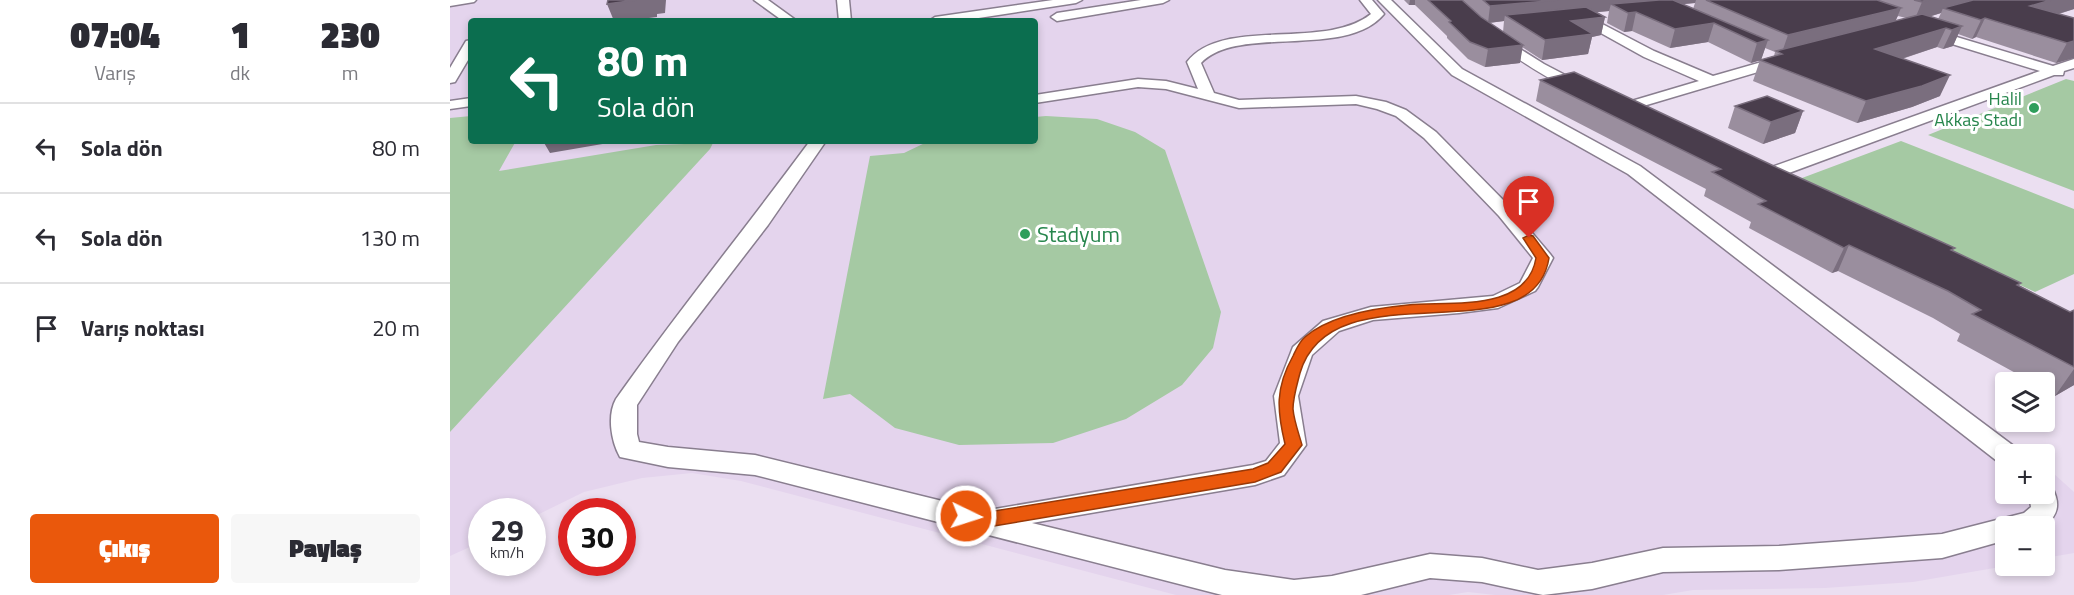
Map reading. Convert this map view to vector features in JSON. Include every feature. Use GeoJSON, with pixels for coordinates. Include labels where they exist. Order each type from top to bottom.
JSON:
{"type":"FeatureCollection","features":[{"type":"Feature","properties":{"kind":"street"},"geometry":{"type":"LineString","coordinates":[[450,3],[470,0]]}},
{"type":"Feature","properties":{"kind":"street"},"geometry":{"type":"LineString","coordinates":[[760,0],[787,18]]}},
{"type":"Feature","properties":{"kind":"street"},"geometry":{"type":"LineString","coordinates":[[843,0],[845,18]]}},
{"type":"Feature","properties":{"kind":"street"},"geometry":{"type":"LineString","coordinates":[[955,18],[1076,0]]}},
{"type":"Feature","properties":{"kind":"street"},"geometry":{"type":"LineString","coordinates":[[1023,18],[1136,0]]}},
{"type":"Feature","properties":{"kind":"street"},"geometry":{"type":"LineString","coordinates":[[1049,18],[1163,0]]}},
{"type":"Feature","properties":{"kind":"street"},"geometry":{"type":"LineString","coordinates":[[1208,96],[1194,62],[1200,53],[1223,45],[1325,34],[1367,24],[1376,19],[1378,14],[1366,0]]}},
{"type":"Feature","properties":{"kind":"street"},"geometry":{"type":"LineString","coordinates":[[1384,0],[1457,72],[1634,170],[1995,446]]}},
{"type":"Feature","properties":{"kind":"street"},"geometry":{"type":"LineString","coordinates":[[1609,16],[1580,19],[1649,54],[1712,81]]}},
{"type":"Feature","properties":{"kind":"street"},"geometry":{"type":"LineString","coordinates":[[1924,25],[2074,77]]}},
{"type":"Feature","properties":{"kind":"street"},"geometry":{"type":"LineString","coordinates":[[1495,28],[1539,67],[1643,118]]}},
{"type":"Feature","properties":{"kind":"street"},"geometry":{"type":"LineString","coordinates":[[450,79],[468,49]]}},
{"type":"Feature","properties":{"kind":"street"},"geometry":{"type":"LineString","coordinates":[[1759,52],[1780,61]]}},
{"type":"Feature","properties":{"kind":"street"},"geometry":{"type":"LineString","coordinates":[[1612,103],[1712,81],[1802,56]]}},
{"type":"Feature","properties":{"kind":"street"},"geometry":{"type":"LineString","coordinates":[[1764,177],[2074,63]]}},
{"type":"Feature","properties":{"kind":"street"},"geometry":{"type":"LineString","coordinates":[[982,520],[1255,475],[1275,468],[1293,445],[1285,410],[1295,364],[1308,342],[1322,331],[1369,314],[1408,309],[1479,306],[1507,299],[1525,290],[1540,273],[1543,258],[1529,238],[1431,135],[1401,113],[1381,105],[1356,100],[1250,105],[1166,85],[1138,83],[1038,99]]}},
{"type":"Feature","properties":{"kind":"street"},"geometry":{"type":"LineString","coordinates":[[461,104],[468,91]]}},
{"type":"Feature","properties":{"kind":"street"},"geometry":{"type":"LineString","coordinates":[[816,144],[761,221],[670,338],[625,405],[624,434],[629,450],[668,457],[755,465],[1225,582],[1294,593],[1332,589],[1431,566],[1482,570],[1538,583],[1592,576],[1663,560],[1779,558],[1942,546],[1995,532]]}},
{"type":"Feature","properties":{"kind":"street"},"geometry":{"type":"LineString","coordinates":[[1744,167],[1785,187]]}},
{"type":"Feature","properties":{"kind":"shaded area"},"geometry":{"type":"Polygon","coordinates":[[[450,0],[1390,0],[1469,73],[1641,168],[2014,444],[1995,444],[1995,504],[2055,504],[2055,475],[2074,492],[2074,553],[2055,556],[2055,516],[1995,516],[1995,568],[1913,582],[1825,588],[1693,590],[1663,595],[1495,595],[1468,592],[1449,595],[1176,595],[741,481],[692,473],[642,478],[584,492],[572,498],[558,498],[558,505],[546,511],[546,498],[468,498],[468,548],[450,556],[450,0]]]}},
{"type":"Feature","properties":{"kind":"green space","name":"Halil Akkaş Stadı"},"geometry":{"type":"Polygon","coordinates":[[[2066,79],[2074,81],[2074,191],[1928,135],[2066,79]]]}},
{"type":"Feature","properties":{"kind":"green space"},"geometry":{"type":"Polygon","coordinates":[[[468,116],[468,144],[514,144],[499,171],[656,145],[712,144],[450,432],[450,118],[468,116]]]}},
{"type":"Feature","properties":{"kind":"green space","name":"Stadyum"},"geometry":{"type":"Polygon","coordinates":[[[1038,117],[1097,119],[1135,132],[1165,150],[1221,312],[1213,348],[1182,385],[1126,419],[1053,443],[959,445],[895,428],[850,394],[823,399],[870,156],[904,153],[923,144],[1038,144],[1038,117]]]}},
{"type":"Feature","properties":{"kind":"green space"},"geometry":{"type":"Polygon","coordinates":[[[1901,141],[2074,209],[2074,274],[2035,292],[1794,181],[1901,141]]]}},
{"type":"Feature","properties":{"kind":"building"},"geometry":{"type":"Polygon","coordinates":[[[608,0],[636,0],[607,4],[608,0]]]}},
{"type":"Feature","properties":{"kind":"building"},"geometry":{"type":"Polygon","coordinates":[[[1428,0],[1462,0],[1481,17],[1523,45],[1488,49],[1470,42],[1428,0]]]}},
{"type":"Feature","properties":{"kind":"building"},"geometry":{"type":"Polygon","coordinates":[[[1483,0],[1559,0],[1490,6],[1483,0]]]}},
{"type":"Feature","properties":{"kind":"building"},"geometry":{"type":"Polygon","coordinates":[[[1673,0],[1768,40],[1757,43],[1714,23],[1675,29],[1636,12],[1628,13],[1611,4],[1673,0]]]}},
{"type":"Feature","properties":{"kind":"building"},"geometry":{"type":"Polygon","coordinates":[[[1706,0],[1877,0],[1901,8],[1788,35],[1706,0]]]}},
{"type":"Feature","properties":{"kind":"building"},"geometry":{"type":"Polygon","coordinates":[[[1973,0],[2051,0],[2030,6],[2074,18],[2074,41],[2067,43],[1943,8],[1973,0]]]}},
{"type":"Feature","properties":{"kind":"building"},"geometry":{"type":"Polygon","coordinates":[[[1586,7],[1605,17],[1571,21],[1593,34],[1545,40],[1505,15],[1586,7]]]}},
{"type":"Feature","properties":{"kind":"building"},"geometry":{"type":"Polygon","coordinates":[[[1922,14],[1962,26],[1952,30],[1946,28],[1875,49],[1950,75],[1922,86],[1866,101],[1760,60],[1782,54],[1776,51],[1922,14]]]}},
{"type":"Feature","properties":{"kind":"building"},"geometry":{"type":"Polygon","coordinates":[[[1574,72],[1955,248],[1951,250],[2021,283],[2017,285],[2070,312],[2074,310],[2074,367],[1972,314],[1981,310],[1948,291],[1849,245],[1844,248],[1758,204],[1766,201],[1712,172],[1721,169],[1540,80],[1574,72]]]}},
{"type":"Feature","properties":{"kind":"building"},"geometry":{"type":"Polygon","coordinates":[[[1767,96],[1803,111],[1771,122],[1735,106],[1767,96]]]}},
{"type":"Feature","properties":{"kind":"place","name":"Halil Akkaş Stadı"},"geometry":{"type":"Point","coordinates":[2034,108]}},
{"type":"Feature","properties":{"kind":"place","name":"Stadyum"},"geometry":{"type":"Point","coordinates":[1025,234]}},
{"type":"Feature","properties":{"kind":"route"},"geometry":{"type":"LineString","coordinates":[[966,516],[982,520],[1255,475],[1275,468],[1293,445],[1285,410],[1287,393],[1295,364],[1308,342],[1322,331],[1369,314],[1408,309],[1479,306],[1507,299],[1525,290],[1540,273],[1543,258],[1529,238]]}}]}
